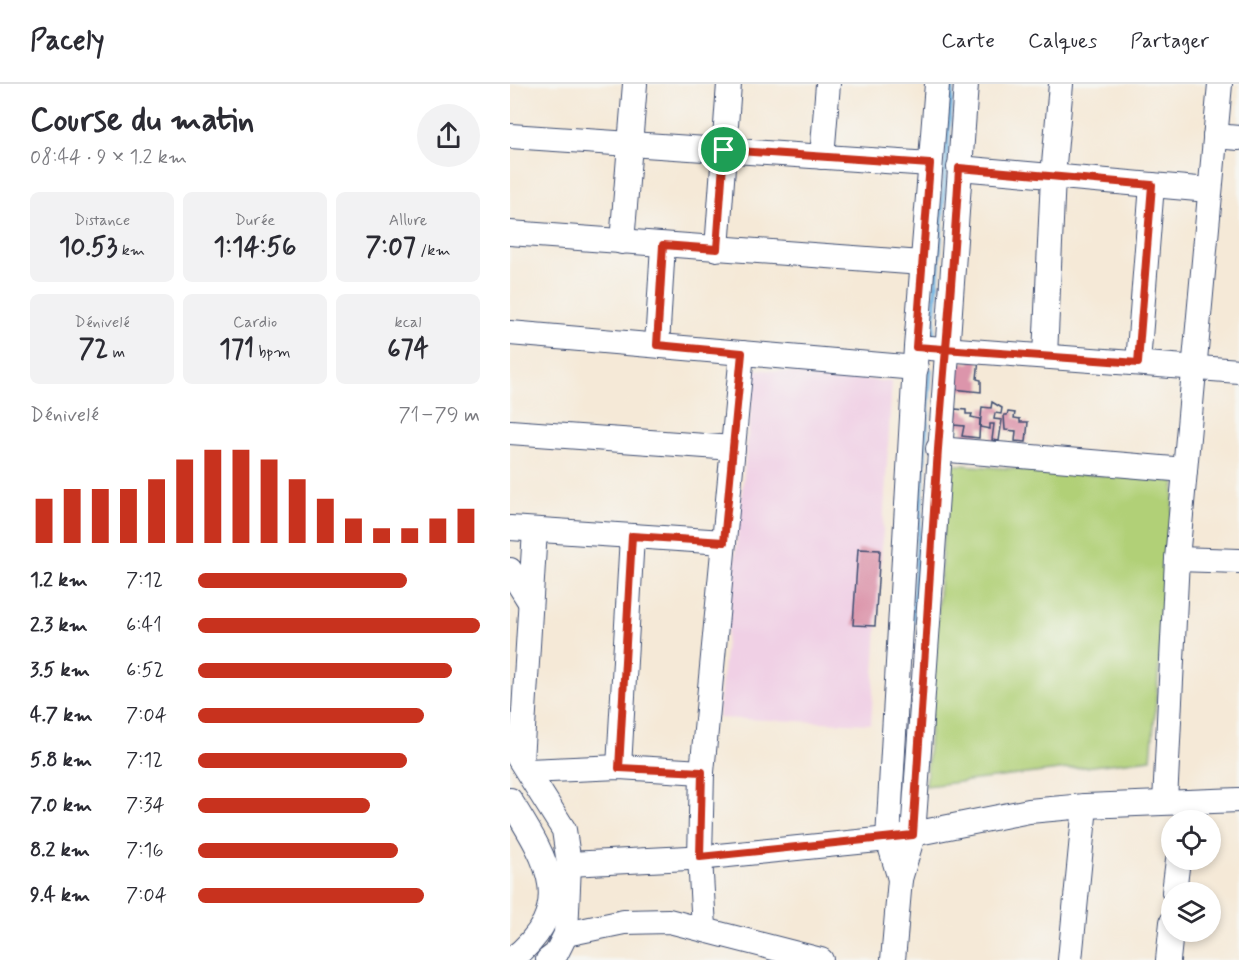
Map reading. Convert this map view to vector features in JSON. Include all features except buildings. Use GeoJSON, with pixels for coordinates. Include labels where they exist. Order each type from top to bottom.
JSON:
{"type":"FeatureCollection","features":[{"type":"Feature","properties":{"kind":"street"},"geometry":{"type":"LineString","coordinates":[[622,242],[634,84]]}},
{"type":"Feature","properties":{"kind":"street"},"geometry":{"type":"LineString","coordinates":[[717,249],[729,84]]}},
{"type":"Feature","properties":{"kind":"street"},"geometry":{"type":"LineString","coordinates":[[822,157],[828,84]]}},
{"type":"Feature","properties":{"kind":"street"},"geometry":{"type":"LineString","coordinates":[[900,879],[888,839],[916,357],[936,84]]}},
{"type":"Feature","properties":{"kind":"street"},"geometry":{"type":"LineString","coordinates":[[893,960],[900,879],[913,835],[938,449],[966,84]]}},
{"type":"Feature","properties":{"kind":"street"},"geometry":{"type":"LineString","coordinates":[[1045,356],[1053,176],[1061,84]]}},
{"type":"Feature","properties":{"kind":"street"},"geometry":{"type":"LineString","coordinates":[[1177,808],[1177,559],[1220,84]]}},
{"type":"Feature","properties":{"kind":"street"},"geometry":{"type":"LineString","coordinates":[[510,136],[930,164]]}},
{"type":"Feature","properties":{"kind":"street"},"geometry":{"type":"LineString","coordinates":[[1215,136],[1239,138]]}},
{"type":"Feature","properties":{"kind":"street"},"geometry":{"type":"LineString","coordinates":[[959,168],[1209,190]]}},
{"type":"Feature","properties":{"kind":"street"},"geometry":{"type":"LineString","coordinates":[[1138,363],[1152,185]]}},
{"type":"Feature","properties":{"kind":"street"},"geometry":{"type":"LineString","coordinates":[[510,233],[922,263]]}},
{"type":"Feature","properties":{"kind":"street"},"geometry":{"type":"LineString","coordinates":[[657,345],[663,245]]}},
{"type":"Feature","properties":{"kind":"street"},"geometry":{"type":"LineString","coordinates":[[510,333],[742,353],[916,357],[947,349],[1239,370]]}},
{"type":"Feature","properties":{"kind":"street"},"geometry":{"type":"LineString","coordinates":[[704,928],[700,857],[702,772],[742,353]]}},
{"type":"Feature","properties":{"kind":"street"},"geometry":{"type":"LineString","coordinates":[[510,432],[733,448]]}},
{"type":"Feature","properties":{"kind":"street"},"geometry":{"type":"LineString","coordinates":[[938,449],[1185,470]]}},
{"type":"Feature","properties":{"kind":"street"},"geometry":{"type":"LineString","coordinates":[[510,528],[724,542]]}},
{"type":"Feature","properties":{"kind":"street"},"geometry":{"type":"LineString","coordinates":[[518,829],[524,765],[535,530]]}},
{"type":"Feature","properties":{"kind":"street"},"geometry":{"type":"LineString","coordinates":[[619,768],[632,536]]}},
{"type":"Feature","properties":{"kind":"street"},"geometry":{"type":"LineString","coordinates":[[1177,559],[1239,561]]}},
{"type":"Feature","properties":{"kind":"street"},"geometry":{"type":"LineString","coordinates":[[510,570],[530,602]]}},
{"type":"Feature","properties":{"kind":"street"},"geometry":{"type":"LineString","coordinates":[[524,765],[702,772]]}},
{"type":"Feature","properties":{"kind":"street"},"geometry":{"type":"LineString","coordinates":[[524,765],[564,830],[570,864],[566,934],[556,954],[548,960]]}},
{"type":"Feature","properties":{"kind":"street"},"geometry":{"type":"LineString","coordinates":[[510,800],[518,829],[541,853],[550,880],[550,912],[542,931],[529,946],[511,960]]}},
{"type":"Feature","properties":{"kind":"street"},"geometry":{"type":"LineString","coordinates":[[570,864],[700,857],[888,839],[1007,815],[1085,806],[1177,808],[1239,800]]}},
{"type":"Feature","properties":{"kind":"street"},"geometry":{"type":"LineString","coordinates":[[1070,960],[1085,806]]}},
{"type":"Feature","properties":{"kind":"street"},"geometry":{"type":"LineString","coordinates":[[566,934],[649,920],[669,921],[704,928],[821,960]]}},
{"type":"Feature","properties":{"kind":"street"},"geometry":{"type":"LineString","coordinates":[[1168,960],[1170,942]]}},
{"type":"Feature","properties":{"kind":"shaded area"},"geometry":{"type":"Polygon","coordinates":[[[755,369],[892,382],[871,724],[718,718],[755,369]]]}},
{"type":"Feature","properties":{"kind":"green space"},"geometry":{"type":"Polygon","coordinates":[[[948,464],[1175,481],[1151,759],[926,786],[948,464]]]}},
{"type":"Feature","properties":{"kind":"waterway"},"geometry":{"type":"LineString","coordinates":[[932,342],[952,84]]}},
{"type":"Feature","properties":{"kind":"waterway"},"geometry":{"type":"LineString","coordinates":[[911,644],[930,370]]}},
{"type":"Feature","properties":{"kind":"route"},"geometry":{"type":"LineString","coordinates":[[724,150],[717,249],[663,245],[657,345],[742,353],[724,542],[632,536],[619,768],[702,772],[700,857],[913,835],[938,449],[947,349],[954,266],[959,168],[1152,185],[1138,363],[1045,356],[996,353],[947,349],[916,347],[930,164],[724,150]]}}]}
